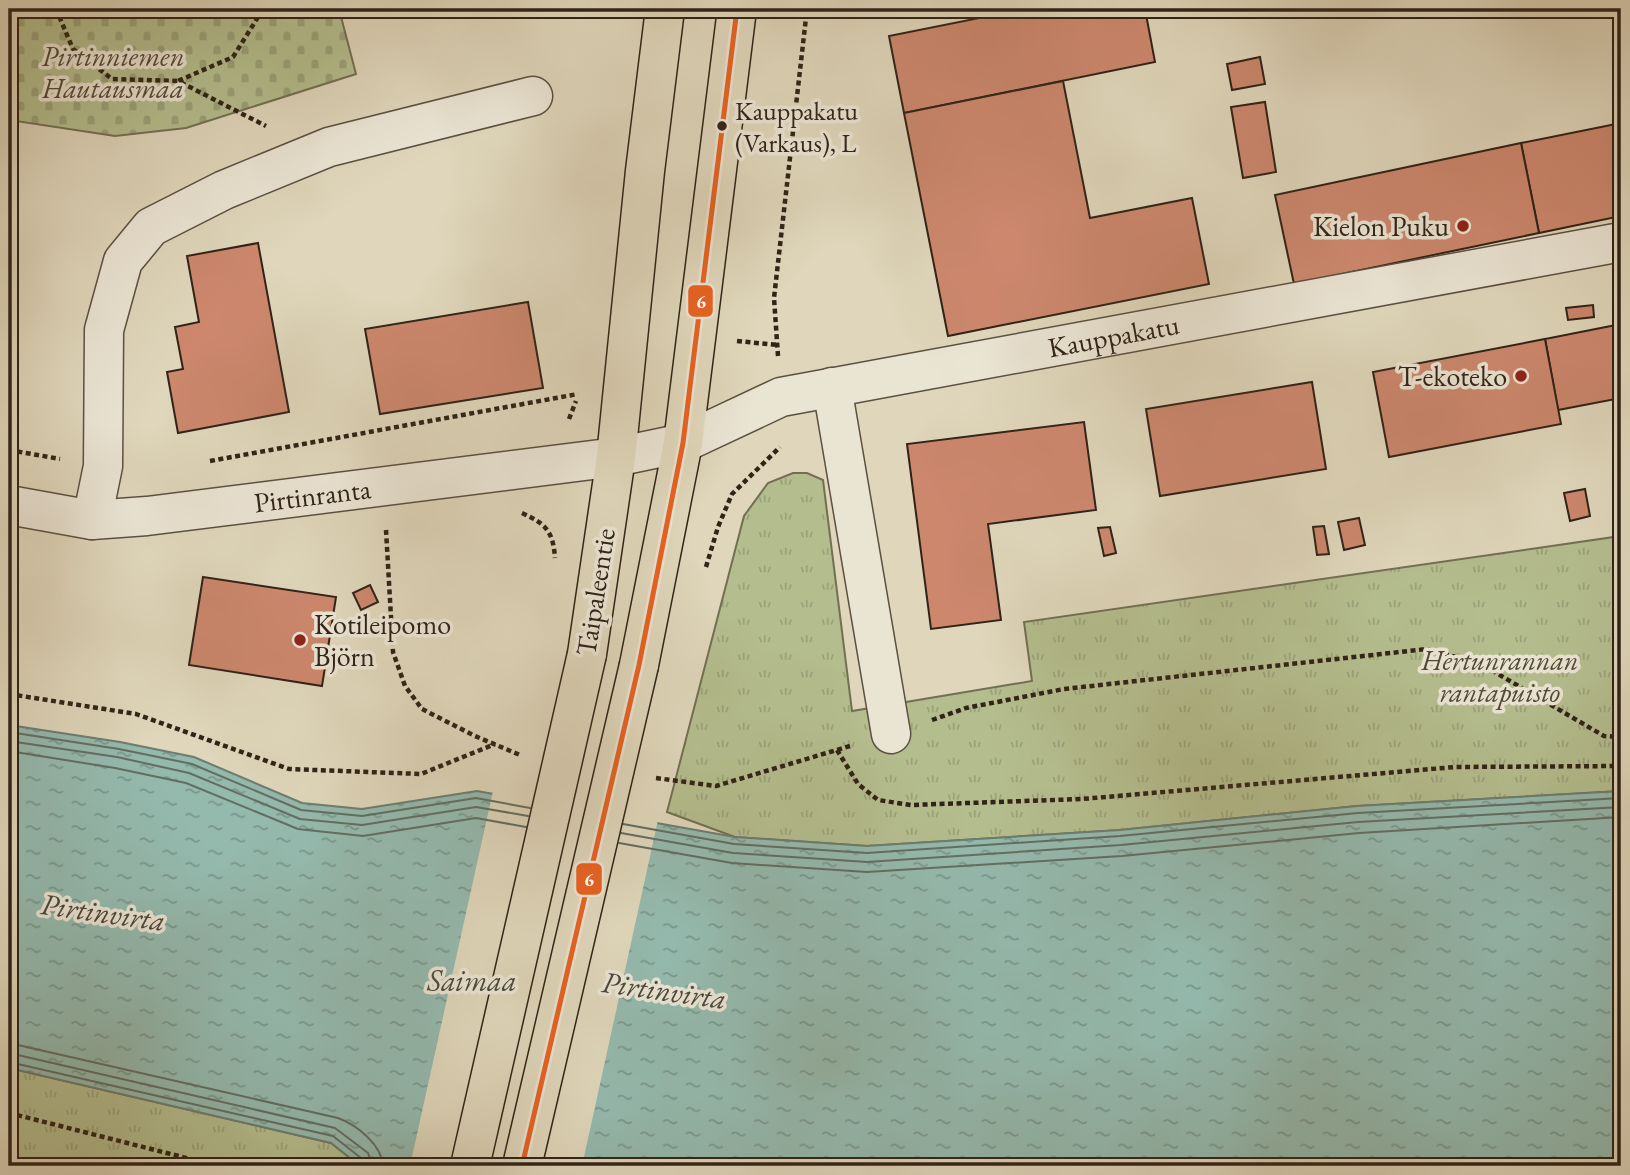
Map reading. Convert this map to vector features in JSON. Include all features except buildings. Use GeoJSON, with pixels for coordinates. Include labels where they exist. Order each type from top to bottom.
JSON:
{"type":"FeatureCollection","features":[{"type":"Feature","properties":{"kind":"highway","name":"Taipaleentie"},"geometry":{"type":"LineString","coordinates":[[470,1166],[587,654],[616,457],[645,171],[665,9]]}},
{"type":"Feature","properties":{"kind":"highway","name":"Taipaleentie"},"geometry":{"type":"LineString","coordinates":[[522,1166],[639,665],[683,443],[737,9]]}},
{"type":"Feature","properties":{"kind":"street"},"geometry":{"type":"LineString","coordinates":[[92,520],[103,466],[104,330],[123,261],[151,227],[223,190],[329,147],[533,96]]}},
{"type":"Feature","properties":{"kind":"street","name":"Kauppakatu"},"geometry":{"type":"LineString","coordinates":[[616,457],[683,443],[781,397],[1621,242]]}},
{"type":"Feature","properties":{"kind":"street"},"geometry":{"type":"LineString","coordinates":[[832,387],[891,734]]}},
{"type":"Feature","properties":{"kind":"street","name":"Pirtinranta"},"geometry":{"type":"LineString","coordinates":[[9,505],[92,520],[147,516],[616,457]]}},
{"type":"Feature","properties":{"kind":"path"},"geometry":{"type":"LineString","coordinates":[[56,9],[73,49],[112,79],[178,81],[233,57],[260,14],[259,9]]}},
{"type":"Feature","properties":{"kind":"path"},"geometry":{"type":"LineString","coordinates":[[702,580],[718,527],[732,494],[786,442],[774,298],[807,9]]}},
{"type":"Feature","properties":{"kind":"path"},"geometry":{"type":"LineString","coordinates":[[178,81],[317,152]]}},
{"type":"Feature","properties":{"kind":"path"},"geometry":{"type":"LineString","coordinates":[[207,462],[578,394]]}},
{"type":"Feature","properties":{"kind":"path"},"geometry":{"type":"LineString","coordinates":[[9,450],[103,466]]}},
{"type":"Feature","properties":{"kind":"path"},"geometry":{"type":"LineString","coordinates":[[528,516],[538,520],[553,538],[555,561]]}},
{"type":"Feature","properties":{"kind":"path"},"geometry":{"type":"LineString","coordinates":[[930,721],[966,708],[1064,689],[1427,649],[1481,664],[1604,736],[1621,737]]}},
{"type":"Feature","properties":{"kind":"path"},"geometry":{"type":"LineString","coordinates":[[9,694],[136,714],[289,769],[422,774],[495,744]]}},
{"type":"Feature","properties":{"kind":"path"},"geometry":{"type":"LineString","coordinates":[[837,750],[858,784],[878,800],[911,805],[1082,799],[1455,767],[1621,766]]}},
{"type":"Feature","properties":{"kind":"path"},"geometry":{"type":"LineString","coordinates":[[9,1112],[218,1166]]}},
{"type":"Feature","properties":{"kind":"green space","name":"Pirtinniemen Hautausmaa"},"geometry":{"type":"Polygon","coordinates":[[[9,9],[339,9],[356,74],[186,128],[115,136],[9,120],[9,9]]]}},
{"type":"Feature","properties":{"kind":"green space","name":"Hertunrannan rantapuisto"},"geometry":{"type":"Polygon","coordinates":[[[793,473],[807,473],[823,480],[852,711],[1032,681],[1024,622],[1621,536],[1621,791],[1357,806],[1120,830],[867,846],[735,837],[667,812],[744,516],[768,483],[793,473]]]}},
{"type":"Feature","properties":{"kind":"green space"},"geometry":{"type":"Polygon","coordinates":[[[9,1068],[331,1143],[360,1166],[9,1166],[9,1068]]]}},
{"type":"Feature","properties":{"kind":"water","name":"Saimaa"},"geometry":{"type":"Polygon","coordinates":[[[9,725],[120,742],[194,757],[302,803],[362,809],[477,791],[735,837],[867,846],[1120,830],[1357,806],[1621,791],[1621,1166],[360,1166],[331,1143],[9,1068],[9,725]]]}},
{"type":"Feature","properties":{"kind":"pier"},"geometry":{"type":"Polygon","coordinates":[[[493,791],[658,820],[582,1166],[410,1166],[493,791]]]}},
{"type":"Feature","properties":{"kind":"transit line","name":"6"},"geometry":{"type":"LineString","coordinates":[[522,1166],[639,665],[683,443],[737,9]]}},
{"type":"Feature","properties":{"kind":"place","name":"Kauppakatu (Varkaus), L"},"geometry":{"type":"Point","coordinates":[722,126]}},
{"type":"Feature","properties":{"kind":"place","name":"Kielon Puku"},"geometry":{"type":"Point","coordinates":[1463,226]}},
{"type":"Feature","properties":{"kind":"place","name":"T-ekoteko"},"geometry":{"type":"Point","coordinates":[1521,376]}},
{"type":"Feature","properties":{"kind":"place","name":"Kotileipomo Björn"},"geometry":{"type":"Point","coordinates":[300,640]}},
{"type":"Feature","properties":{"kind":"water label","name":"Pirtinvirta"},"geometry":{"type":"Point","coordinates":[103,912]}},
{"type":"Feature","properties":{"kind":"water label","name":"Pirtinvirta"},"geometry":{"type":"Point","coordinates":[664,990]}}]}
